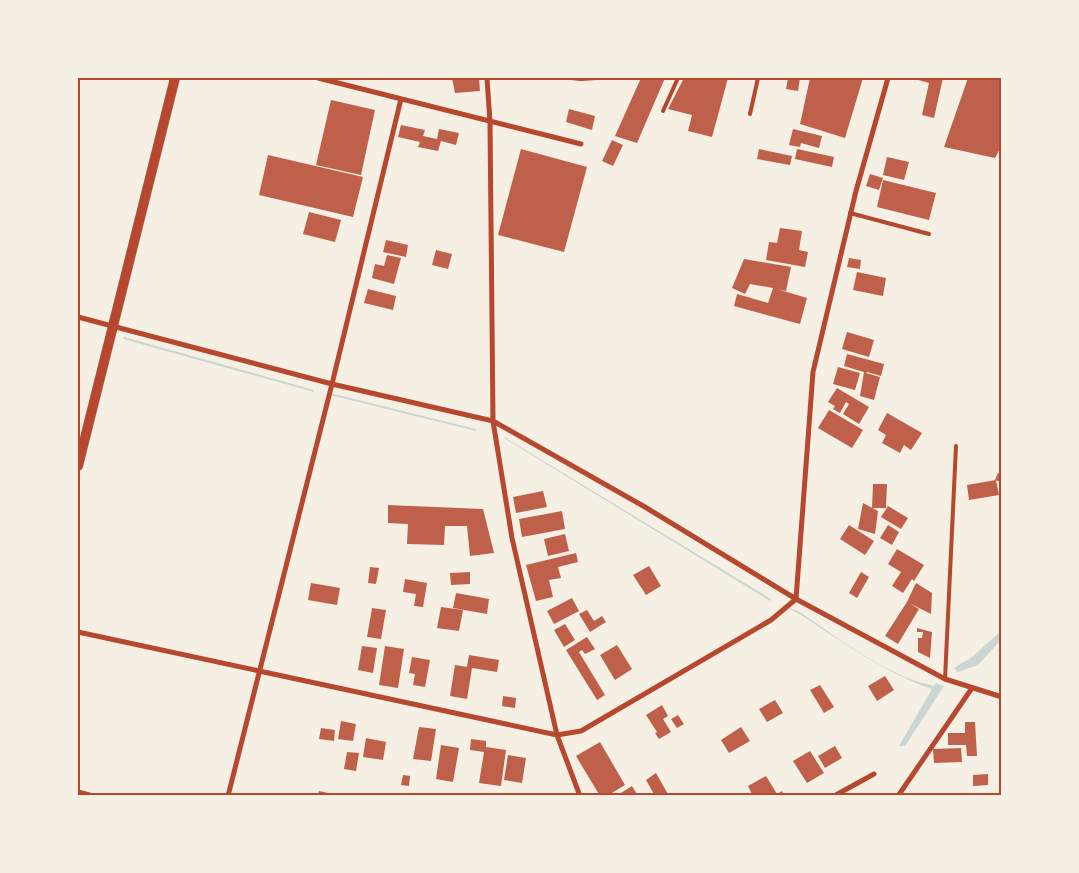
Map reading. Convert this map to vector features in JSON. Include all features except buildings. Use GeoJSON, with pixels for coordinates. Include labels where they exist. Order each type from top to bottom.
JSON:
{"type":"FeatureCollection","features":[{"type":"Feature","properties":{"kind":"main road"},"geometry":{"type":"LineString","coordinates":[[78,466],[175,78]]}},
{"type":"Feature","properties":{"kind":"street"},"geometry":{"type":"LineString","coordinates":[[318,78],[581,144]]}},
{"type":"Feature","properties":{"kind":"street"},"geometry":{"type":"LineString","coordinates":[[487,78],[490,122],[494,421],[512,538],[557,735],[580,796]]}},
{"type":"Feature","properties":{"kind":"street"},"geometry":{"type":"LineString","coordinates":[[78,632],[557,735],[581,731],[771,620],[796,599],[813,372],[850,213],[888,78]]}},
{"type":"Feature","properties":{"kind":"street"},"geometry":{"type":"LineString","coordinates":[[228,796],[332,384],[401,99]]}},
{"type":"Feature","properties":{"kind":"street"},"geometry":{"type":"LineString","coordinates":[[78,317],[332,384],[494,421],[644,507],[796,599],[945,679],[1002,697]]}},
{"type":"Feature","properties":{"kind":"street"},"geometry":{"type":"LineString","coordinates":[[898,796],[972,688]]}},
{"type":"Feature","properties":{"kind":"street"},"geometry":{"type":"LineString","coordinates":[[834,796],[874,774]]}},
{"type":"Feature","properties":{"kind":"street"},"geometry":{"type":"LineString","coordinates":[[78,792],[93,796]]}},
{"type":"Feature","properties":{"kind":"lane"},"geometry":{"type":"LineString","coordinates":[[571,78],[597,78]]}},
{"type":"Feature","properties":{"kind":"lane"},"geometry":{"type":"LineString","coordinates":[[663,111],[678,78]]}},
{"type":"Feature","properties":{"kind":"lane"},"geometry":{"type":"LineString","coordinates":[[750,114],[758,78]]}},
{"type":"Feature","properties":{"kind":"lane"},"geometry":{"type":"LineString","coordinates":[[850,213],[929,234]]}},
{"type":"Feature","properties":{"kind":"lane"},"geometry":{"type":"LineString","coordinates":[[945,679],[956,446]]}},
{"type":"Feature","properties":{"kind":"shaded area"},"geometry":{"type":"Polygon","coordinates":[[[124,337],[314,390],[314,392],[123,339],[124,337]]]}},
{"type":"Feature","properties":{"kind":"shaded area"},"geometry":{"type":"Polygon","coordinates":[[[330,393],[476,429],[476,431],[330,395],[330,393]]]}},
{"type":"Feature","properties":{"kind":"shaded area"},"geometry":{"type":"Polygon","coordinates":[[[504,438],[771,599],[770,601],[504,438]]]}},
{"type":"Feature","properties":{"kind":"shaded area"},"geometry":{"type":"Polygon","coordinates":[[[789,609],[798,611],[863,655],[898,674],[934,686],[936,683],[944,686],[905,746],[899,746],[932,689],[896,674],[879,665],[789,609]]]}},
{"type":"Feature","properties":{"kind":"shaded area"},"geometry":{"type":"Polygon","coordinates":[[[1001,631],[1001,640],[978,665],[958,672],[954,668],[972,657],[1001,631]]]}}]}
